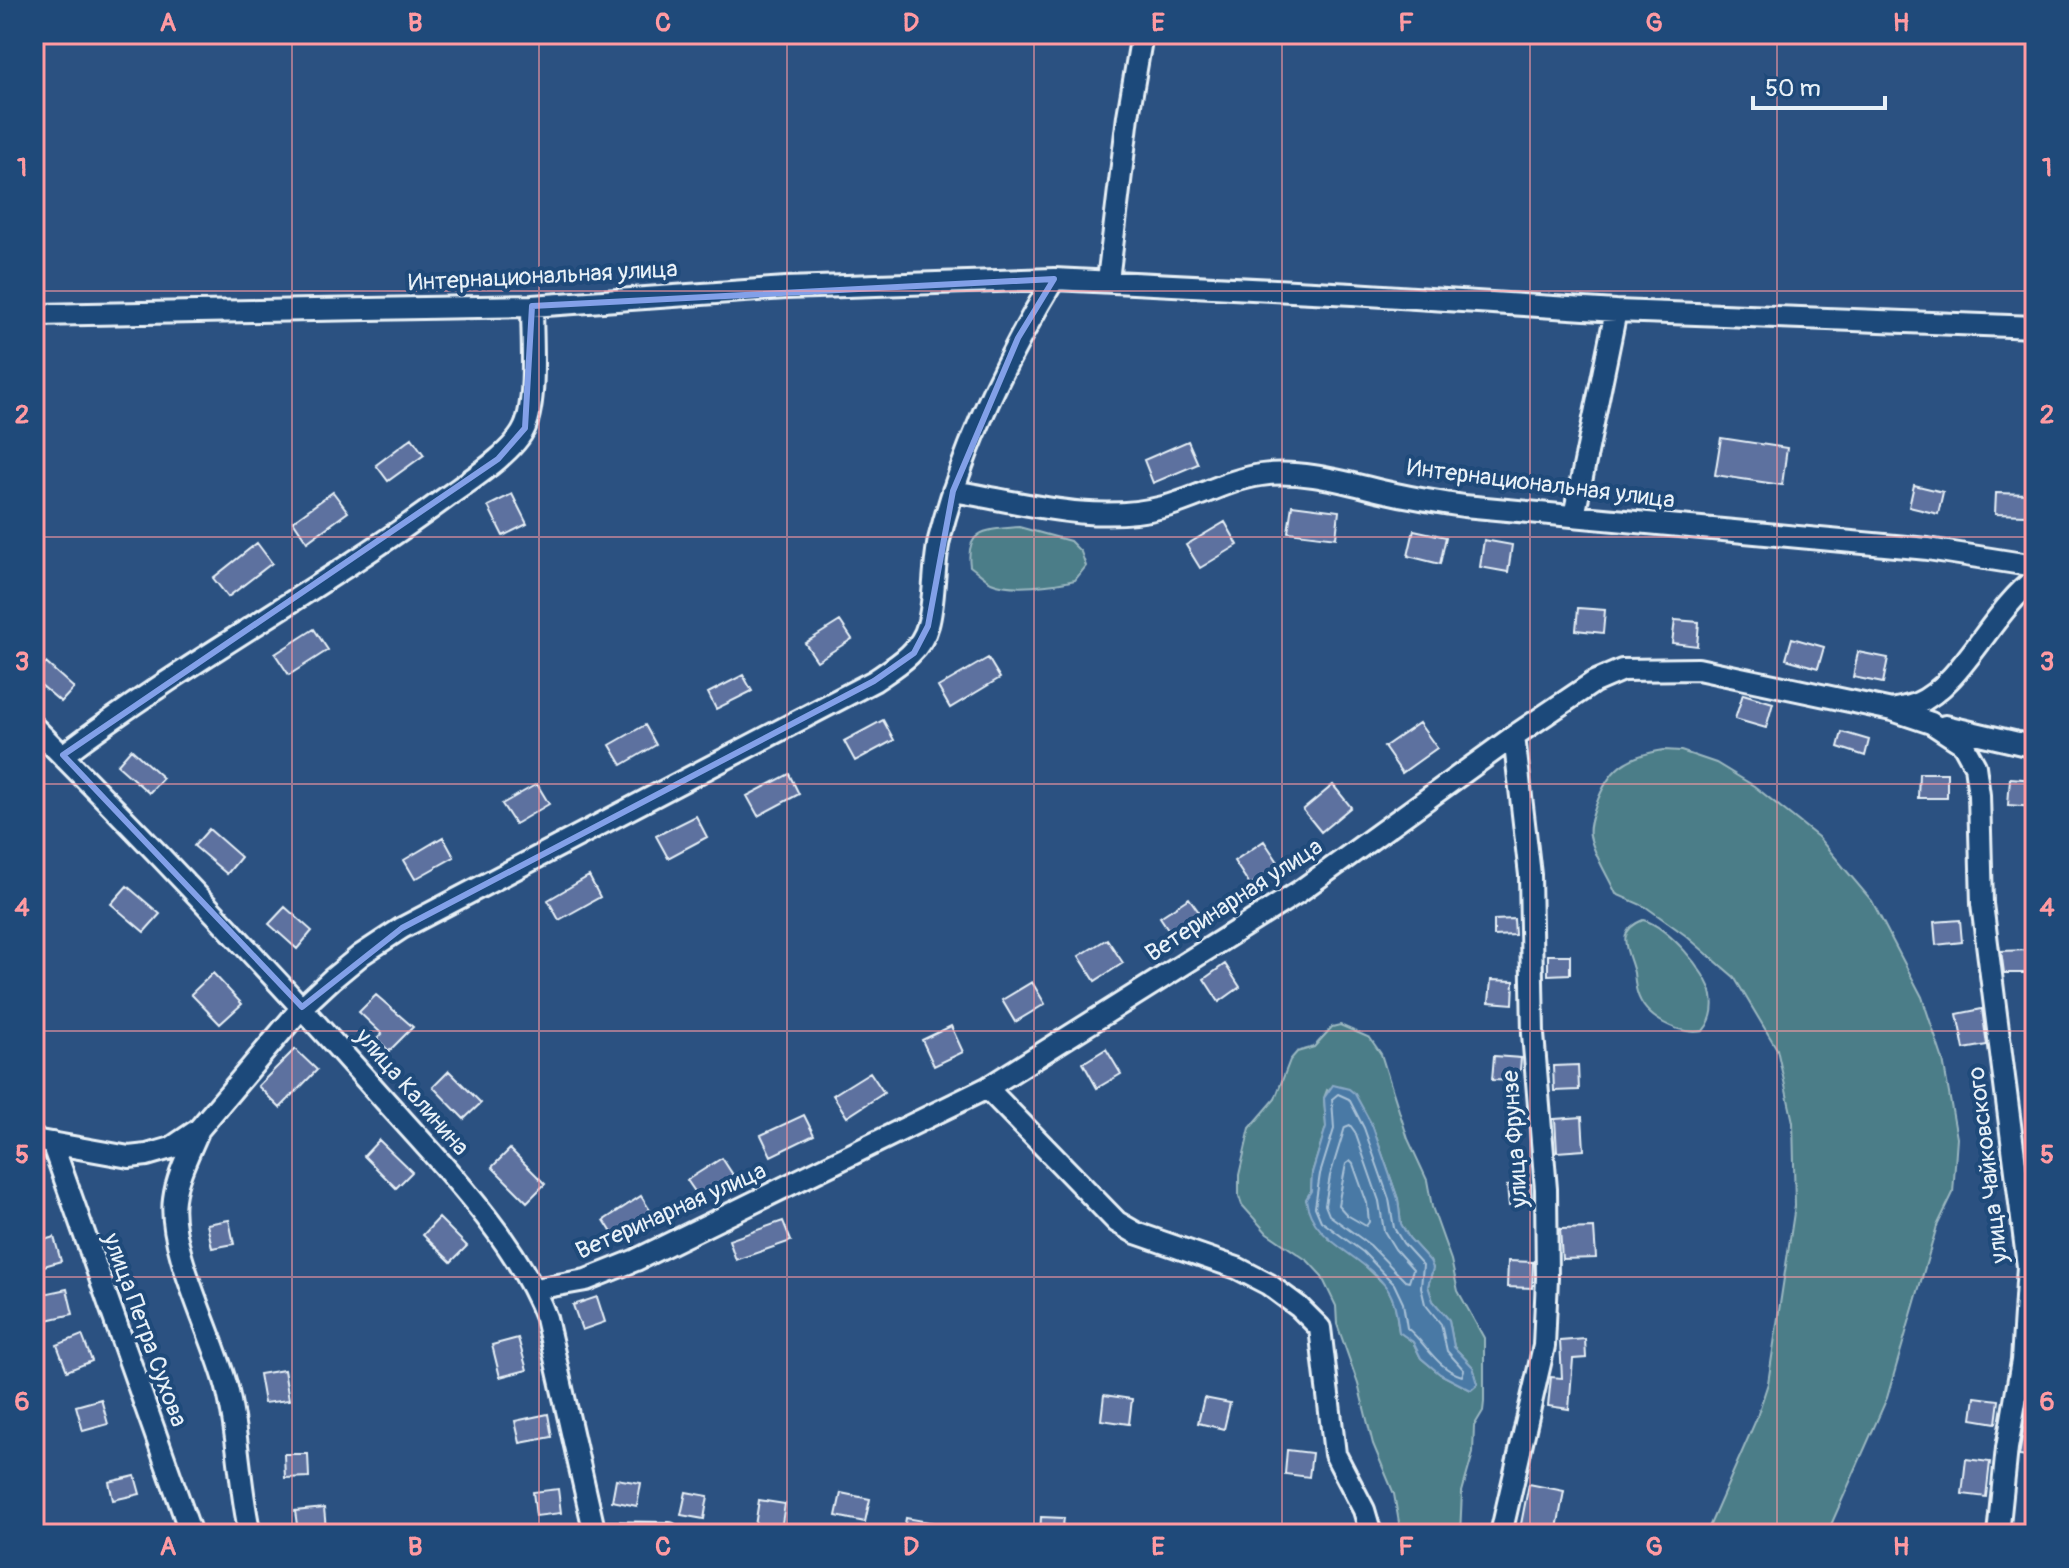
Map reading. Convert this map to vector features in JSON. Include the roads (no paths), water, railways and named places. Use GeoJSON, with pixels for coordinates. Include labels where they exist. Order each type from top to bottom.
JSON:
{"type":"FeatureCollection","features":[{"type":"Feature","properties":{"kind":"street"},"geometry":{"type":"LineString","coordinates":[[1108,280],[1128,116],[1142,34]]}},
{"type":"Feature","properties":{"kind":"street"},"geometry":{"type":"LineString","coordinates":[[302,1007],[361,955],[402,928],[874,681],[914,653],[928,626],[938,544],[953,491],[1018,338],[1054,279]]}},
{"type":"Feature","properties":{"kind":"street","name":"Интернациональная улица"},"geometry":{"type":"LineString","coordinates":[[34,315],[532,306],[786,288],[1054,279],[1616,311],[2035,327]]}},
{"type":"Feature","properties":{"kind":"street"},"geometry":{"type":"LineString","coordinates":[[63,755],[115,716],[412,522],[498,459],[525,428],[532,393],[532,306]]}},
{"type":"Feature","properties":{"kind":"street"},"geometry":{"type":"LineString","coordinates":[[1574,516],[1616,311]]}},
{"type":"Feature","properties":{"kind":"street","name":"Интернациональная улица"},"geometry":{"type":"LineString","coordinates":[[953,491],[1075,513],[1135,512],[1161,508],[1218,486],[1261,474],[1291,474],[1449,504],[1928,549],[2035,566]]}},
{"type":"Feature","properties":{"kind":"street"},"geometry":{"type":"LineString","coordinates":[[1892,710],[1917,704],[1948,680],[2016,594],[2035,579]]}},
{"type":"Feature","properties":{"kind":"street","name":"Ветеринарная улица"},"geometry":{"type":"LineString","coordinates":[[535,1289],[586,1280],[636,1260],[987,1088],[1300,891],[1514,736],[1594,682],[1622,670],[1698,669],[1892,710],[1931,723],[1963,744]]}},
{"type":"Feature","properties":{"kind":"street"},"geometry":{"type":"LineString","coordinates":[[1931,723],[2035,747]]}},
{"type":"Feature","properties":{"kind":"street","name":"улица Калинина"},"geometry":{"type":"LineString","coordinates":[[34,727],[302,1007],[439,1160],[514,1254],[535,1289],[546,1318],[595,1533]]}},
{"type":"Feature","properties":{"kind":"street","name":"улица Фрунзе"},"geometry":{"type":"LineString","coordinates":[[1501,1534],[1544,1346],[1547,1278],[1546,1189],[1533,1034],[1530,875],[1514,736]]}},
{"type":"Feature","properties":{"kind":"street","name":"улица Чайковского"},"geometry":{"type":"LineString","coordinates":[[1963,744],[1975,766],[1979,795],[1982,904],[2031,1266],[2022,1361],[2007,1448],[1998,1534]]}},
{"type":"Feature","properties":{"kind":"street","name":"улица Петра Сухова"},"geometry":{"type":"LineString","coordinates":[[43,1142],[117,1155],[147,1155],[171,1148],[199,1129],[302,1007]]}},
{"type":"Feature","properties":{"kind":"street"},"geometry":{"type":"LineString","coordinates":[[987,1088],[1117,1222],[1136,1233],[1237,1268],[1268,1284],[1299,1307],[1320,1328],[1335,1454],[1364,1510],[1371,1534]]}},
{"type":"Feature","properties":{"kind":"street","name":"улица Петра Сухова"},"geometry":{"type":"LineString","coordinates":[[199,1129],[179,1180],[173,1219],[182,1259],[227,1387],[250,1534]]}},
{"type":"Feature","properties":{"kind":"street","name":"улица Петра Сухова"},"geometry":{"type":"LineString","coordinates":[[43,1142],[191,1534]]}},
{"type":"Feature","properties":{"kind":"street"},"geometry":{"type":"LineString","coordinates":[[595,1533],[669,1534]]}},
{"type":"Feature","properties":{"kind":"water"},"geometry":{"type":"Polygon","coordinates":[[[1333,1085],[1355,1094],[1372,1125],[1398,1199],[1401,1224],[1433,1268],[1428,1286],[1433,1301],[1449,1320],[1454,1347],[1473,1367],[1478,1384],[1471,1390],[1440,1374],[1421,1358],[1413,1342],[1399,1332],[1388,1290],[1367,1267],[1328,1238],[1310,1214],[1306,1199],[1311,1191],[1312,1173],[1326,1127],[1324,1098],[1333,1085]]]}}]}
